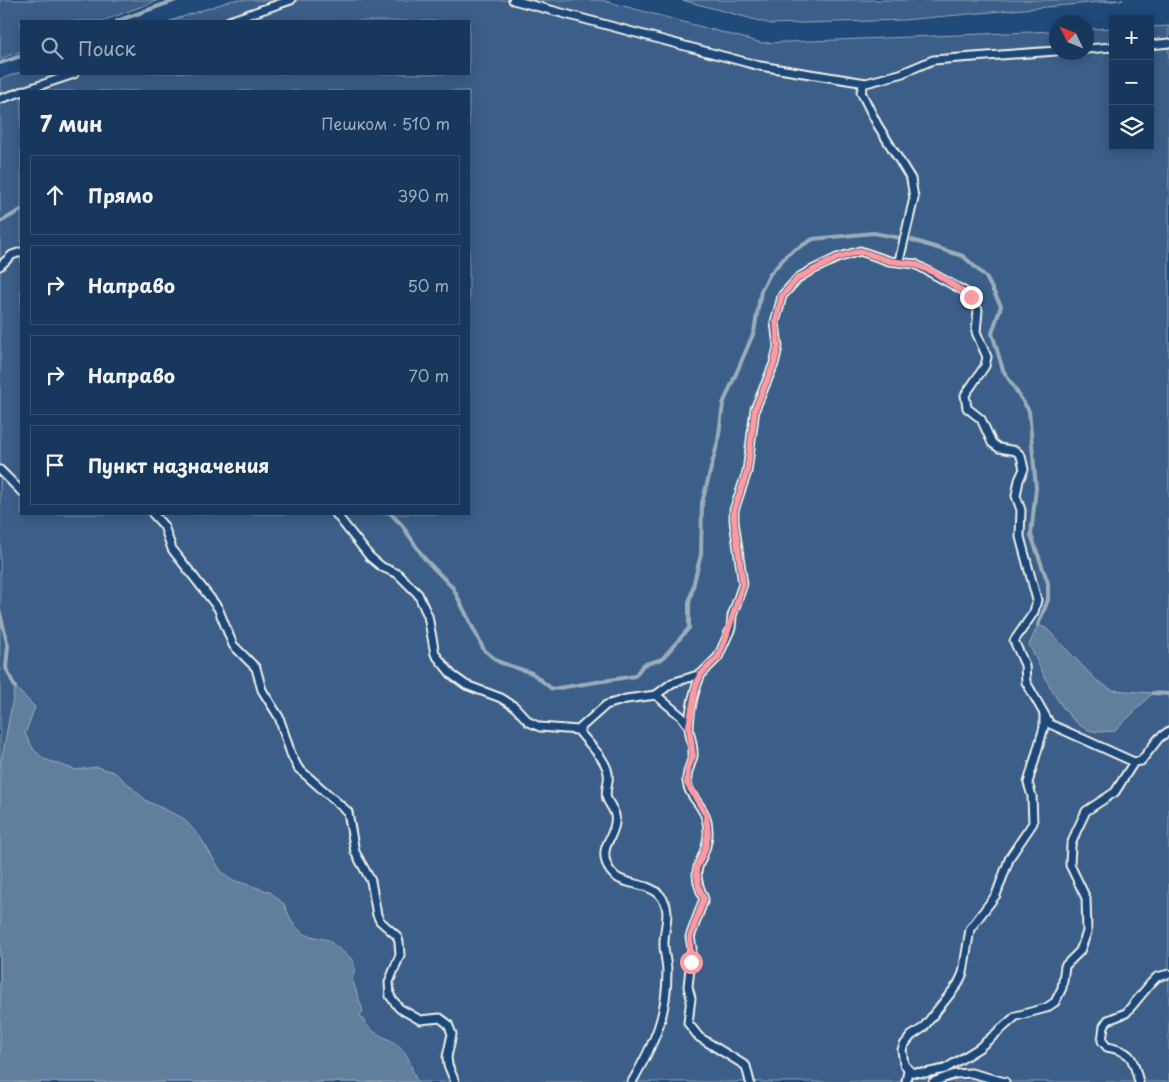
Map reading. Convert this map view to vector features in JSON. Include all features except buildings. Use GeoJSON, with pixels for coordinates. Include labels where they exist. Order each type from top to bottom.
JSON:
{"type":"FeatureCollection","features":[{"type":"Feature","properties":{"kind":"lane"},"geometry":{"type":"LineString","coordinates":[[231,20],[291,0]]}},
{"type":"Feature","properties":{"kind":"lane"},"geometry":{"type":"LineString","coordinates":[[513,0],[760,66],[864,83],[900,74],[933,60],[1049,52]]}},
{"type":"Feature","properties":{"kind":"lane"},"geometry":{"type":"LineString","coordinates":[[1154,45],[1169,43]]}},
{"type":"Feature","properties":{"kind":"lane"},"geometry":{"type":"LineString","coordinates":[[1094,48],[1109,47]]}},
{"type":"Feature","properties":{"kind":"lane"},"geometry":{"type":"LineString","coordinates":[[28,90],[71,75]]}},
{"type":"Feature","properties":{"kind":"lane"},"geometry":{"type":"LineString","coordinates":[[864,83],[861,92],[877,124],[911,179],[914,198],[899,261]]}},
{"type":"Feature","properties":{"kind":"lane"},"geometry":{"type":"LineString","coordinates":[[0,99],[20,93]]}},
{"type":"Feature","properties":{"kind":"lane"},"geometry":{"type":"LineString","coordinates":[[750,1082],[746,1066],[699,1037],[688,1023],[691,998],[688,987],[692,948],[690,937],[704,899],[698,883],[696,869],[705,849],[708,834],[706,815],[687,783],[688,768],[693,756],[689,726],[694,694],[701,674],[718,657],[743,584],[734,510],[747,472],[755,409],[774,364],[778,347],[776,322],[782,296],[798,278],[837,258],[860,251],[889,261],[915,264],[964,291],[971,297],[978,310],[976,332],[987,357],[985,366],[971,383],[965,395],[967,408],[980,419],[992,443],[999,448],[1016,451],[1024,462],[1024,469],[1019,480],[1016,496],[1021,510],[1020,537],[1037,600],[1034,612],[1014,641],[1024,665],[1026,682],[1050,724],[1065,732],[1082,736],[1134,762],[1141,761],[1159,738],[1169,731]]}},
{"type":"Feature","properties":{"kind":"lane"},"geometry":{"type":"LineString","coordinates":[[0,266],[12,255],[20,252]]}},
{"type":"Feature","properties":{"kind":"lane"},"geometry":{"type":"LineString","coordinates":[[0,470],[20,490]]}},
{"type":"Feature","properties":{"kind":"lane"},"geometry":{"type":"LineString","coordinates":[[154,515],[164,526],[172,549],[218,608],[233,645],[256,668],[262,690],[279,717],[294,761],[304,774],[348,812],[355,852],[371,881],[377,915],[397,936],[400,942],[400,955],[390,982],[390,996],[399,1008],[420,1020],[440,1018],[448,1024],[452,1034],[447,1056],[448,1066],[455,1082]]}},
{"type":"Feature","properties":{"kind":"lane"},"geometry":{"type":"LineString","coordinates":[[337,515],[370,557],[382,567],[398,574],[418,594],[428,616],[434,654],[452,675],[466,685],[500,698],[530,722],[540,727],[578,730],[606,704],[656,695],[672,683],[701,674]]}},
{"type":"Feature","properties":{"kind":"lane"},"geometry":{"type":"LineString","coordinates":[[656,695],[682,717],[689,726]]}},
{"type":"Feature","properties":{"kind":"lane"},"geometry":{"type":"LineString","coordinates":[[906,1082],[908,1070],[903,1057],[904,1046],[911,1036],[924,1028],[958,984],[964,973],[970,928],[996,895],[1010,856],[1033,823],[1033,803],[1028,783],[1044,727],[1044,714]]}},
{"type":"Feature","properties":{"kind":"lane"},"geometry":{"type":"LineString","coordinates":[[578,730],[589,746],[602,757],[608,774],[606,791],[616,815],[613,831],[605,846],[604,856],[608,868],[615,876],[625,882],[654,891],[664,901],[667,911],[664,945],[667,972],[664,1012],[652,1048],[632,1082]]}},
{"type":"Feature","properties":{"kind":"lane"},"geometry":{"type":"LineString","coordinates":[[908,1070],[925,1072],[945,1069],[979,1048],[1016,1016],[1046,1008],[1055,1002],[1062,988],[1062,973],[1065,966],[1080,951],[1087,932],[1086,898],[1070,865],[1071,845],[1086,811],[1115,792],[1134,762]]}},
{"type":"Feature","properties":{"kind":"lane"},"geometry":{"type":"LineString","coordinates":[[1139,1082],[1132,1058],[1122,1049],[1106,1047],[1102,1041],[1104,1026],[1108,1020],[1126,1013],[1158,977],[1169,974]]}},
{"type":"Feature","properties":{"kind":"lane"},"geometry":{"type":"LineString","coordinates":[[933,1082],[955,1074],[971,1073],[1005,1082]]}},
{"type":"Feature","properties":{"kind":"shaded area"},"geometry":{"type":"Polygon","coordinates":[[[0,0],[159,0],[105,20],[20,20],[20,51],[0,59],[0,0]]]}},
{"type":"Feature","properties":{"kind":"shaded area"},"geometry":{"type":"Polygon","coordinates":[[[233,0],[601,0],[762,43],[1049,31],[1049,60],[1094,60],[1094,29],[1109,28],[1109,150],[1154,150],[1154,27],[1169,26],[1169,1082],[0,1082],[0,79],[20,72],[20,75],[470,75],[470,20],[173,20],[233,0]]]}},
{"type":"Feature","properties":{"kind":"shaded area"},"geometry":{"type":"Polygon","coordinates":[[[682,0],[1123,0],[903,20],[771,24],[682,0]]]}},
{"type":"Feature","properties":{"kind":"shaded area"},"geometry":{"type":"Polygon","coordinates":[[[1038,625],[1046,628],[1096,680],[1112,690],[1153,693],[1115,731],[1095,732],[1082,726],[1072,718],[1054,695],[1029,645],[1038,625]]]}},
{"type":"Feature","properties":{"kind":"shaded area"},"geometry":{"type":"Polygon","coordinates":[[[15,687],[35,707],[25,734],[34,750],[44,759],[76,770],[97,767],[114,772],[147,801],[183,818],[200,837],[221,871],[230,879],[270,892],[284,904],[292,922],[303,934],[328,940],[353,960],[355,969],[352,979],[363,1011],[360,1015],[371,1029],[403,1050],[408,1057],[418,1082],[0,1082],[0,768],[15,687]]]}},
{"type":"Feature","properties":{"kind":"waterway"},"geometry":{"type":"LineString","coordinates":[[120,20],[176,0]]}},
{"type":"Feature","properties":{"kind":"waterway"},"geometry":{"type":"LineString","coordinates":[[0,63],[20,56]]}},
{"type":"Feature","properties":{"kind":"waterway"},"geometry":{"type":"LineString","coordinates":[[0,222],[20,211]]}},
{"type":"Feature","properties":{"kind":"waterway"},"geometry":{"type":"LineString","coordinates":[[392,515],[402,525],[424,558],[453,588],[484,650],[499,662],[532,673],[552,689],[635,676],[643,665],[662,659],[689,628],[689,603],[701,554],[702,503],[718,441],[723,404],[754,332],[761,291],[770,274],[788,254],[813,239],[873,233],[900,238]]}},
{"type":"Feature","properties":{"kind":"waterway"},"geometry":{"type":"LineString","coordinates":[[912,240],[963,256],[986,277],[1001,306],[992,333],[1003,370],[1029,411],[1036,488],[1031,535],[1048,583],[1048,600],[1038,625]]}},
{"type":"Feature","properties":{"kind":"waterway"},"geometry":{"type":"LineString","coordinates":[[0,613],[8,646],[6,668],[15,687]]}},
{"type":"Feature","properties":{"kind":"waterway"},"geometry":{"type":"LineString","coordinates":[[1153,693],[1169,694]]}},
{"type":"Feature","properties":{"kind":"route"},"geometry":{"type":"LineString","coordinates":[[691,962],[692,948],[690,937],[701,913],[704,899],[696,877],[696,869],[705,849],[708,834],[706,815],[687,783],[688,768],[693,756],[689,726],[696,686],[701,674],[718,657],[731,628],[732,616],[743,584],[734,510],[747,472],[755,423],[755,409],[774,364],[778,347],[776,322],[782,296],[798,278],[808,272],[837,258],[860,251],[889,261],[915,264],[935,273],[971,297]]}}]}
